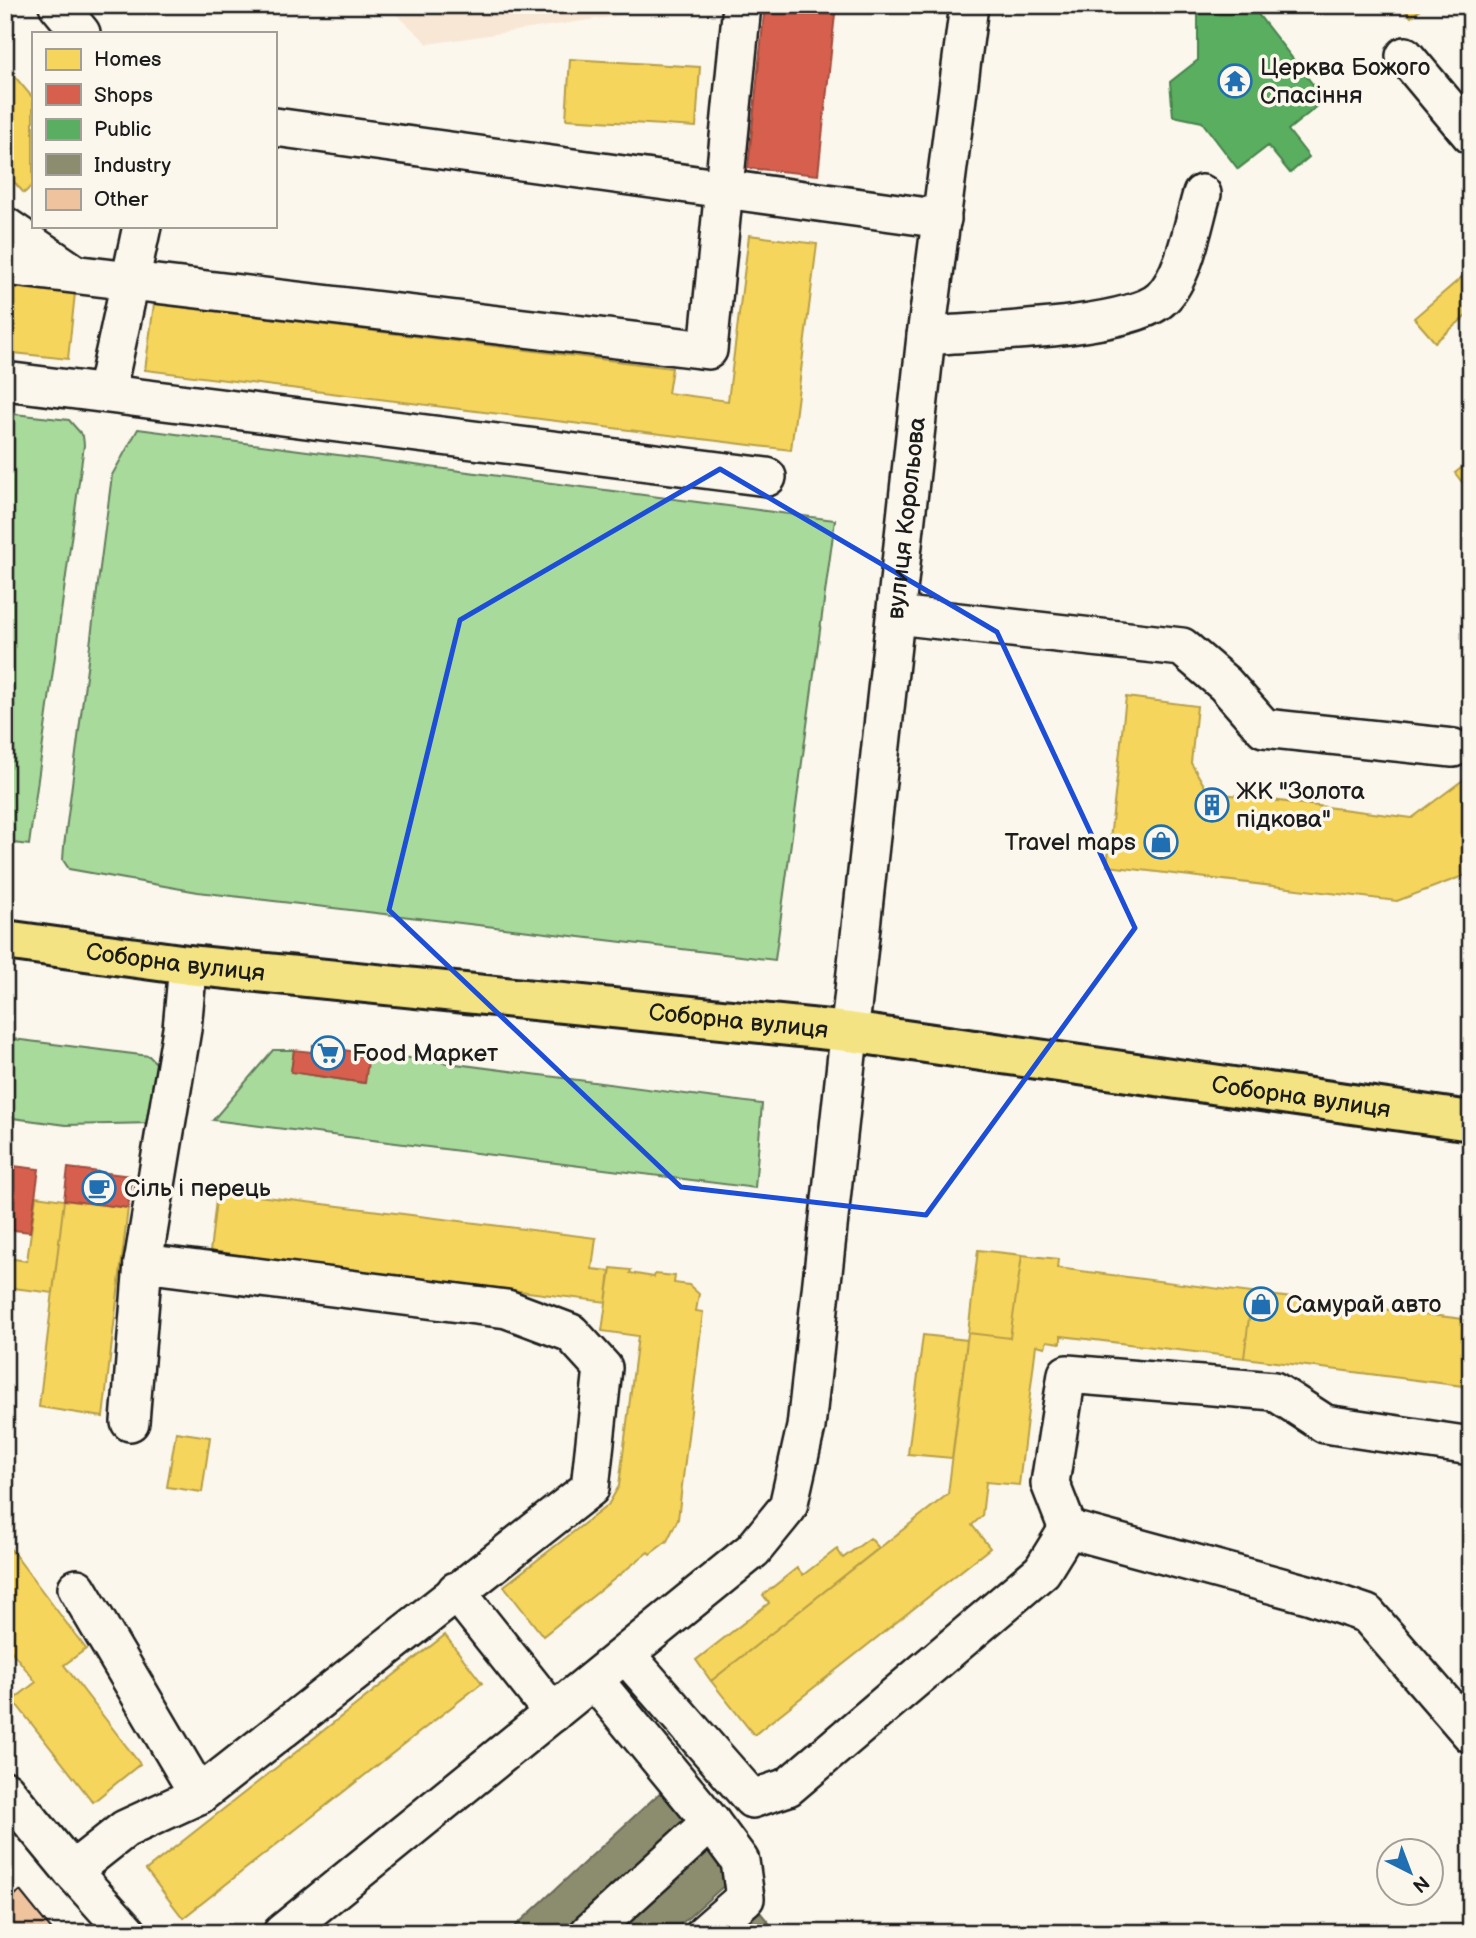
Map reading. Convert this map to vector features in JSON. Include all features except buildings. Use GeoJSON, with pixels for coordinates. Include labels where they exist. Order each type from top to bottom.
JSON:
{"type":"FeatureCollection","features":[{"type":"Feature","properties":{"kind":"main road","name":"Соборна вулиця"},"geometry":{"type":"LineString","coordinates":[[5,940],[188,965],[849,1032],[1471,1121]]}},
{"type":"Feature","properties":{"kind":"street"},"geometry":{"type":"LineString","coordinates":[[58,5],[80,32]]}},
{"type":"Feature","properties":{"kind":"street"},"geometry":{"type":"LineString","coordinates":[[5,266],[708,350],[742,5]]}},
{"type":"Feature","properties":{"kind":"street","name":"вулиця Корольова"},"geometry":{"type":"LineString","coordinates":[[282,1933],[753,1550],[788,1507],[806,1427],[926,336],[969,5]]}},
{"type":"Feature","properties":{"kind":"street"},"geometry":{"type":"LineString","coordinates":[[1405,56],[1471,135]]}},
{"type":"Feature","properties":{"kind":"street"},"geometry":{"type":"LineString","coordinates":[[276,127],[942,219]]}},
{"type":"Feature","properties":{"kind":"street"},"geometry":{"type":"LineString","coordinates":[[926,336],[1074,325],[1136,312],[1161,299],[1177,277],[1202,194]]}},
{"type":"Feature","properties":{"kind":"street"},"geometry":{"type":"LineString","coordinates":[[5,226],[76,274]]}},
{"type":"Feature","properties":{"kind":"street"},"geometry":{"type":"LineString","coordinates":[[106,393],[142,228]]}},
{"type":"Feature","properties":{"kind":"street"},"geometry":{"type":"LineString","coordinates":[[5,382],[767,477]]}},
{"type":"Feature","properties":{"kind":"street"},"geometry":{"type":"LineString","coordinates":[[896,615],[1182,648],[1225,684],[1264,728],[1453,748]]}},
{"type":"Feature","properties":{"kind":"street"},"geometry":{"type":"LineString","coordinates":[[130,1422],[143,1264],[181,1029],[188,965]]}},
{"type":"Feature","properties":{"kind":"street"},"geometry":{"type":"LineString","coordinates":[[72,1871],[125,1829],[199,1795],[590,1488],[603,1368],[571,1333],[507,1309],[143,1264]]}},
{"type":"Feature","properties":{"kind":"street"},"geometry":{"type":"LineString","coordinates":[[1068,1529],[1050,1483],[1067,1374],[1274,1391],[1325,1424],[1471,1446]]}},
{"type":"Feature","properties":{"kind":"street"},"geometry":{"type":"LineString","coordinates":[[626,1655],[752,1799],[788,1787],[1042,1571],[1068,1529]]}},
{"type":"Feature","properties":{"kind":"street"},"geometry":{"type":"LineString","coordinates":[[1068,1529],[1311,1595],[1367,1614],[1471,1734]]}},
{"type":"Feature","properties":{"kind":"street"},"geometry":{"type":"LineString","coordinates":[[78,1588],[199,1795]]}},
{"type":"Feature","properties":{"kind":"street"},"geometry":{"type":"LineString","coordinates":[[456,1591],[553,1713]]}},
{"type":"Feature","properties":{"kind":"street"},"geometry":{"type":"LineString","coordinates":[[594,1680],[740,1861],[745,1898],[705,1933]]}},
{"type":"Feature","properties":{"kind":"street"},"geometry":{"type":"LineString","coordinates":[[5,1790],[128,1933]]}},
{"type":"Feature","properties":{"kind":"street"},"geometry":{"type":"LineString","coordinates":[[589,1933],[711,1822]]}},
{"type":"Feature","properties":{"kind":"highlighted area"},"geometry":{"type":"Polygon","coordinates":[[[720,469],[997,632],[1135,928],[926,1215],[681,1187],[389,910],[460,620],[720,469]]]}},
{"type":"Feature","properties":{"kind":"shaded area"},"geometry":{"type":"Polygon","coordinates":[[[387,5],[643,5],[643,12],[428,44],[387,5]]]}},
{"type":"Feature","properties":{"kind":"green space"},"geometry":{"type":"Polygon","coordinates":[[[5,413],[69,420],[83,436],[84,445],[29,845],[5,842],[5,413]]]}},
{"type":"Feature","properties":{"kind":"green space"},"geometry":{"type":"Polygon","coordinates":[[[138,429],[835,520],[775,960],[198,892],[69,869],[63,860],[64,846],[112,475],[138,429]]]}},
{"type":"Feature","properties":{"kind":"green space"},"geometry":{"type":"Polygon","coordinates":[[[5,1038],[149,1056],[160,1067],[152,1123],[66,1125],[5,1117],[5,1038]]]}},
{"type":"Feature","properties":{"kind":"green space"},"geometry":{"type":"Polygon","coordinates":[[[273,1050],[294,1050],[291,1072],[364,1083],[368,1059],[385,1062],[387,1055],[762,1104],[755,1188],[213,1120],[273,1050]]]}},
{"type":"Feature","properties":{"kind":"place","name":"Церква Божого Спасіння"},"geometry":{"type":"Point","coordinates":[1235,81]}},
{"type":"Feature","properties":{"kind":"place","name":"ЖК \"Золота підкова\""},"geometry":{"type":"Point","coordinates":[1212,805]}},
{"type":"Feature","properties":{"kind":"place","name":"Travel maps"},"geometry":{"type":"Point","coordinates":[1161,842]}},
{"type":"Feature","properties":{"kind":"place","name":"Food Маркет"},"geometry":{"type":"Point","coordinates":[328,1053]}},
{"type":"Feature","properties":{"kind":"place","name":"Сіль і перець"},"geometry":{"type":"Point","coordinates":[99,1188]}},
{"type":"Feature","properties":{"kind":"place","name":"Самурай авто"},"geometry":{"type":"Point","coordinates":[1261,1304]}}]}
